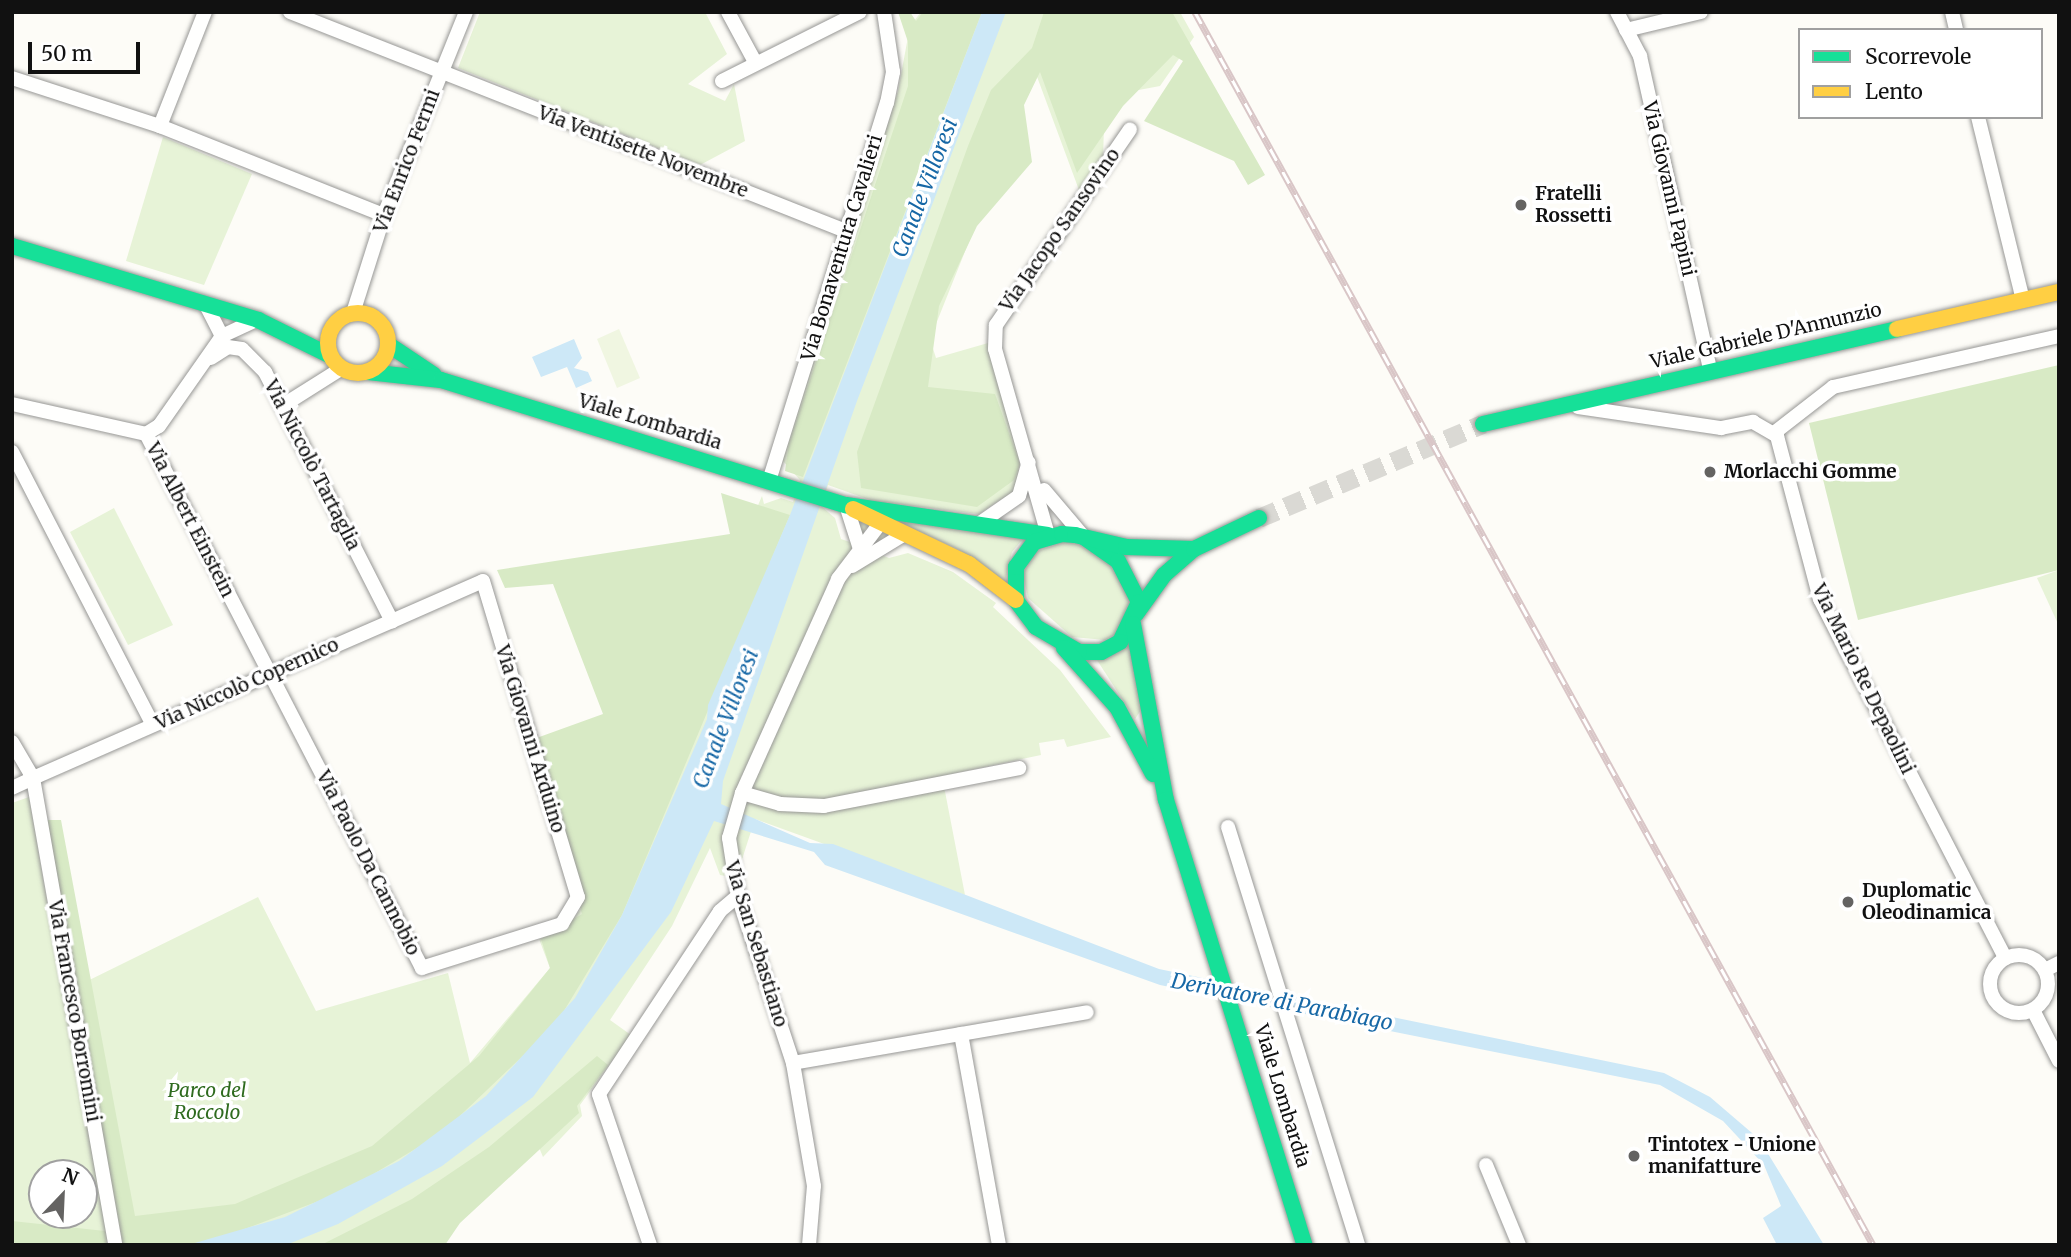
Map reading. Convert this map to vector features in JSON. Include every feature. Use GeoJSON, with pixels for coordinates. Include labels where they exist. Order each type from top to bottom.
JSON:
{"type":"FeatureCollection","features":[{"type":"Feature","properties":{"kind":"main road"},"geometry":{"type":"LineString","coordinates":[[12,246],[258,320],[293,333],[331,356],[342,368]]}},
{"type":"Feature","properties":{"kind":"main road","name":"Viale Gabriele D'Annunzio"},"geometry":{"type":"LineString","coordinates":[[1483,424],[1710,369],[2059,292]]}},
{"type":"Feature","properties":{"kind":"main road"},"geometry":{"type":"LineString","coordinates":[[293,333],[331,328],[353,313]]}},
{"type":"Feature","properties":{"kind":"main road","name":"Viale Lombardia"},"geometry":{"type":"LineString","coordinates":[[353,313],[379,320],[389,345],[441,380]]}},
{"type":"Feature","properties":{"kind":"main road"},"geometry":{"type":"LineString","coordinates":[[331,328],[331,356]]}},
{"type":"Feature","properties":{"kind":"main road"},"geometry":{"type":"LineString","coordinates":[[368,372],[383,361],[389,345]]}},
{"type":"Feature","properties":{"kind":"main road","name":"Viale Lombardia"},"geometry":{"type":"LineString","coordinates":[[342,368],[441,380],[838,503],[1048,535],[1086,538],[1126,572],[1137,593],[1135,619],[1166,800],[1306,1245]]}},
{"type":"Feature","properties":{"kind":"main road","name":"Viale Lombardia"},"geometry":{"type":"LineString","coordinates":[[838,503],[969,565],[1016,600],[1036,627],[1063,646],[1117,707],[1166,800]]}},
{"type":"Feature","properties":{"kind":"main road"},"geometry":{"type":"LineString","coordinates":[[1135,619],[1164,575],[1194,549],[1259,518]]}},
{"type":"Feature","properties":{"kind":"main road"},"geometry":{"type":"LineString","coordinates":[[1016,600],[1020,558],[1048,535]]}},
{"type":"Feature","properties":{"kind":"main road"},"geometry":{"type":"LineString","coordinates":[[1086,538],[1194,549]]}},
{"type":"Feature","properties":{"kind":"main road","name":"Viale Lombardia"},"geometry":{"type":"LineString","coordinates":[[1063,646],[1101,652],[1135,619]]}},
{"type":"Feature","properties":{"kind":"street"},"geometry":{"type":"LineString","coordinates":[[160,126],[205,12]]}},
{"type":"Feature","properties":{"kind":"street","name":"Via Ventisette Novembre"},"geometry":{"type":"LineString","coordinates":[[290,12],[846,231]]}},
{"type":"Feature","properties":{"kind":"street","name":"Via Enrico Fermi"},"geometry":{"type":"LineString","coordinates":[[353,313],[384,215],[466,12]]}},
{"type":"Feature","properties":{"kind":"street"},"geometry":{"type":"LineString","coordinates":[[727,12],[755,62]]}},
{"type":"Feature","properties":{"kind":"street"},"geometry":{"type":"LineString","coordinates":[[722,81],[755,62],[860,12]]}},
{"type":"Feature","properties":{"kind":"street","name":"Via Bonaventura Cavalieri"},"geometry":{"type":"LineString","coordinates":[[769,481],[889,92],[892,51],[884,12]]}},
{"type":"Feature","properties":{"kind":"street","name":"Via Giovanni Papini"},"geometry":{"type":"LineString","coordinates":[[1617,12],[1640,56],[1710,369]]}},
{"type":"Feature","properties":{"kind":"street"},"geometry":{"type":"LineString","coordinates":[[1626,30],[1701,12]]}},
{"type":"Feature","properties":{"kind":"street"},"geometry":{"type":"LineString","coordinates":[[12,78],[160,126],[384,215]]}},
{"type":"Feature","properties":{"kind":"street"},"geometry":{"type":"LineString","coordinates":[[1978,119],[2023,300]]}},
{"type":"Feature","properties":{"kind":"street","name":"Via Jacopo Sansovino"},"geometry":{"type":"LineString","coordinates":[[1028,454],[995,349],[996,325],[1130,130]]}},
{"type":"Feature","properties":{"kind":"street"},"geometry":{"type":"LineString","coordinates":[[206,304],[222,335],[258,320]]}},
{"type":"Feature","properties":{"kind":"street","name":"Via Albert Einstein"},"geometry":{"type":"LineString","coordinates":[[222,335],[206,360],[146,435],[270,674]]}},
{"type":"Feature","properties":{"kind":"street"},"geometry":{"type":"LineString","coordinates":[[1563,405],[1720,428],[1753,422],[1774,433],[1833,387],[2059,336]]}},
{"type":"Feature","properties":{"kind":"street","name":"Via Niccolò Tartaglia"},"geometry":{"type":"LineString","coordinates":[[206,360],[228,347],[242,349],[265,372],[392,621]]}},
{"type":"Feature","properties":{"kind":"street"},"geometry":{"type":"LineString","coordinates":[[282,406],[342,368]]}},
{"type":"Feature","properties":{"kind":"street"},"geometry":{"type":"LineString","coordinates":[[12,404],[28,404],[130,436],[146,435]]}},
{"type":"Feature","properties":{"kind":"street","name":"Via Mario Re Depaolini"},"geometry":{"type":"LineString","coordinates":[[1774,433],[1820,599],[2005,958]]}},
{"type":"Feature","properties":{"kind":"street"},"geometry":{"type":"LineString","coordinates":[[12,453],[153,725]]}},
{"type":"Feature","properties":{"kind":"street"},"geometry":{"type":"LineString","coordinates":[[980,523],[1019,496],[1028,454]]}},
{"type":"Feature","properties":{"kind":"street"},"geometry":{"type":"LineString","coordinates":[[1028,454],[1048,535]]}},
{"type":"Feature","properties":{"kind":"street"},"geometry":{"type":"LineString","coordinates":[[1028,454],[1050,501],[1086,538]]}},
{"type":"Feature","properties":{"kind":"street"},"geometry":{"type":"LineString","coordinates":[[838,503],[859,546]]}},
{"type":"Feature","properties":{"kind":"street","name":"Via San Sebastiano"},"geometry":{"type":"LineString","coordinates":[[809,1245],[814,1186],[793,1063],[738,896],[731,827],[742,793],[838,579],[875,522],[895,511]]}},
{"type":"Feature","properties":{"kind":"street"},"geometry":{"type":"LineString","coordinates":[[838,579],[903,535]]}},
{"type":"Feature","properties":{"kind":"street","name":"Via Niccolò Copernico"},"geometry":{"type":"LineString","coordinates":[[12,789],[483,581]]}},
{"type":"Feature","properties":{"kind":"street","name":"Via Giovanni Arduino"},"geometry":{"type":"LineString","coordinates":[[483,581],[578,897]]}},
{"type":"Feature","properties":{"kind":"street","name":"Via Paolo Da Cannobio"},"geometry":{"type":"LineString","coordinates":[[270,674],[422,968],[562,924],[578,897]]}},
{"type":"Feature","properties":{"kind":"street"},"geometry":{"type":"LineString","coordinates":[[12,742],[33,778]]}},
{"type":"Feature","properties":{"kind":"street"},"geometry":{"type":"LineString","coordinates":[[742,793],[788,805],[824,806],[1019,768]]}},
{"type":"Feature","properties":{"kind":"street","name":"Via Francesco Borromini"},"geometry":{"type":"LineString","coordinates":[[33,778],[114,1243]]}},
{"type":"Feature","properties":{"kind":"street","name":"Viale Lombardia"},"geometry":{"type":"LineString","coordinates":[[1228,827],[1358,1245]]}},
{"type":"Feature","properties":{"kind":"street"},"geometry":{"type":"LineString","coordinates":[[650,1245],[599,1094],[720,911],[738,896]]}},
{"type":"Feature","properties":{"kind":"street"},"geometry":{"type":"LineString","coordinates":[[2028,956],[2045,971],[2047,993],[2033,1010],[2010,1012],[1993,998],[1991,975],[2005,958],[2028,956]]}},
{"type":"Feature","properties":{"kind":"street"},"geometry":{"type":"LineString","coordinates":[[2045,971],[2059,964]]}},
{"type":"Feature","properties":{"kind":"street"},"geometry":{"type":"LineString","coordinates":[[2033,1010],[2059,1061]]}},
{"type":"Feature","properties":{"kind":"street"},"geometry":{"type":"LineString","coordinates":[[793,1063],[1087,1012]]}},
{"type":"Feature","properties":{"kind":"street"},"geometry":{"type":"LineString","coordinates":[[961,1034],[999,1245]]}},
{"type":"Feature","properties":{"kind":"street"},"geometry":{"type":"LineString","coordinates":[[1486,1165],[1519,1245]]}},
{"type":"Feature","properties":{"kind":"green space"},"geometry":{"type":"Polygon","coordinates":[[[480,12],[705,12],[727,54],[688,84],[725,101],[734,84],[745,141],[700,165],[458,68],[480,12]]]}},
{"type":"Feature","properties":{"kind":"green space"},"geometry":{"type":"Polygon","coordinates":[[[898,12],[910,12],[916,21],[923,12],[982,12],[803,477],[785,471],[789,443],[908,86],[908,42],[898,12]]]}},
{"type":"Feature","properties":{"kind":"green space","name":"Parco del Roccolo"},"geometry":{"type":"Polygon","coordinates":[[[921,12],[1180,12],[1194,37],[1160,86],[1128,92],[1104,126],[1103,159],[1079,190],[1036,74],[930,339],[936,358],[988,343],[1021,452],[1017,489],[979,514],[873,501],[828,485],[821,506],[835,518],[841,539],[853,543],[847,515],[869,524],[855,544],[879,529],[890,533],[867,549],[889,558],[908,553],[953,572],[996,603],[993,607],[1060,670],[1111,737],[1067,747],[1064,739],[1039,743],[1041,755],[942,776],[965,895],[755,819],[736,878],[720,875],[710,848],[672,926],[610,1020],[631,1035],[580,1105],[582,1116],[543,1157],[528,1121],[442,1245],[12,1245],[12,803],[29,797],[63,993],[258,897],[316,1011],[448,973],[470,1063],[550,968],[539,939],[568,926],[588,899],[762,496],[764,504],[781,498],[793,502],[800,480],[781,459],[898,91],[910,26],[921,12]]]}},
{"type":"Feature","properties":{"kind":"green space"},"geometry":{"type":"Polygon","coordinates":[[[1044,12],[1172,12],[1265,175],[1248,185],[1234,161],[1144,121],[1183,61],[1173,55],[1123,106],[1077,173],[1040,72],[1024,105],[1032,162],[977,226],[939,306],[928,387],[995,394],[1020,464],[1014,480],[977,507],[861,488],[857,452],[968,146],[991,90],[1032,48],[1044,12]]]}},
{"type":"Feature","properties":{"kind":"green space"},"geometry":{"type":"Polygon","coordinates":[[[163,137],[252,174],[204,285],[126,261],[163,137]]]}},
{"type":"Feature","properties":{"kind":"green space"},"geometry":{"type":"Polygon","coordinates":[[[619,329],[640,378],[617,388],[597,339],[619,329]]]}},
{"type":"Feature","properties":{"kind":"green space"},"geometry":{"type":"Polygon","coordinates":[[[2059,365],[2059,570],[1858,620],[1809,423],[2059,365]]]}},
{"type":"Feature","properties":{"kind":"green space"},"geometry":{"type":"Polygon","coordinates":[[[721,493],[790,515],[622,915],[556,1024],[442,1133],[345,1191],[226,1236],[188,1245],[123,1245],[47,820],[61,820],[135,1216],[235,1204],[372,1146],[479,1056],[550,968],[541,939],[582,914],[531,740],[603,714],[553,584],[505,588],[497,570],[730,534],[721,493]]]}},
{"type":"Feature","properties":{"kind":"green space"},"geometry":{"type":"Polygon","coordinates":[[[114,508],[173,625],[128,645],[70,532],[114,508]]]}},
{"type":"Feature","properties":{"kind":"green space"},"geometry":{"type":"Polygon","coordinates":[[[890,519],[1026,535],[1012,552],[1005,581],[958,549],[890,519]]]}},
{"type":"Feature","properties":{"kind":"green space"},"geometry":{"type":"Polygon","coordinates":[[[1068,540],[1104,555],[1131,600],[1116,634],[1105,640],[1072,637],[1028,598],[1023,574],[1033,553],[1068,540]]]}},
{"type":"Feature","properties":{"kind":"green space"},"geometry":{"type":"Polygon","coordinates":[[[2059,570],[2059,626],[2037,578],[2059,570]]]}},
{"type":"Feature","properties":{"kind":"green space"},"geometry":{"type":"Polygon","coordinates":[[[1130,645],[1141,710],[1135,719],[1097,660],[1130,645]]]}},
{"type":"Feature","properties":{"kind":"green space"},"geometry":{"type":"Polygon","coordinates":[[[597,1056],[608,1065],[577,1106],[579,1113],[460,1223],[445,1245],[321,1245],[412,1199],[489,1147],[597,1056]]]}},
{"type":"Feature","properties":{"kind":"green space"},"geometry":{"type":"Polygon","coordinates":[[[12,1221],[28,1223],[28,1229],[105,1231],[106,1245],[12,1245],[12,1221]]]}},
{"type":"Feature","properties":{"kind":"water"},"geometry":{"type":"Polygon","coordinates":[[[982,12],[1006,12],[857,401],[723,781],[721,804],[810,843],[833,844],[1159,969],[1664,1073],[1710,1097],[1759,1139],[1824,1245],[1777,1245],[1763,1218],[1781,1206],[1764,1165],[1723,1121],[1660,1085],[1160,985],[825,865],[814,852],[714,821],[671,912],[533,1097],[442,1166],[338,1224],[286,1245],[188,1245],[285,1217],[399,1161],[486,1096],[575,998],[622,915],[707,719],[708,705],[790,515],[982,12]]]}},
{"type":"Feature","properties":{"kind":"water"},"geometry":{"type":"Polygon","coordinates":[[[574,339],[582,358],[574,368],[588,372],[592,381],[576,388],[567,367],[541,377],[532,357],[574,339]]]}},
{"type":"Feature","properties":{"kind":"tunnel"},"geometry":{"type":"LineString","coordinates":[[1259,518],[1483,424]]}},
{"type":"Feature","properties":{"kind":"railway"},"geometry":{"type":"LineString","coordinates":[[1195,12],[1873,1245]]}},
{"type":"Feature","properties":{"kind":"traffic: fast"},"geometry":{"type":"LineString","coordinates":[[12,246],[258,320],[331,356]]}},
{"type":"Feature","properties":{"kind":"traffic: fast"},"geometry":{"type":"LineString","coordinates":[[1483,424],[1897,329]]}},
{"type":"Feature","properties":{"kind":"traffic: fast"},"geometry":{"type":"LineString","coordinates":[[389,345],[434,375]]}},
{"type":"Feature","properties":{"kind":"traffic: fast"},"geometry":{"type":"LineString","coordinates":[[368,372],[441,380],[846,505],[1048,535]]}},
{"type":"Feature","properties":{"kind":"traffic: fast"},"geometry":{"type":"LineString","coordinates":[[1136,614],[1164,575],[1194,549],[1259,518]]}},
{"type":"Feature","properties":{"kind":"traffic: fast"},"geometry":{"type":"LineString","coordinates":[[1085,538],[1118,561],[1139,602],[1120,642],[1101,652],[1079,652],[1036,627],[1016,600],[1016,567],[1034,542],[1062,534],[1075,535],[1126,547],[1194,549]]}},
{"type":"Feature","properties":{"kind":"traffic: fast"},"geometry":{"type":"LineString","coordinates":[[1133,624],[1166,800],[1305,1245]]}},
{"type":"Feature","properties":{"kind":"traffic: fast"},"geometry":{"type":"LineString","coordinates":[[1064,648],[1117,707],[1153,774]]}},
{"type":"Feature","properties":{"kind":"traffic: slow"},"geometry":{"type":"LineString","coordinates":[[1897,329],[2059,292]]}},
{"type":"Feature","properties":{"kind":"traffic: slow"},"geometry":{"type":"LineString","coordinates":[[352,313],[364,313],[383,326],[388,343],[386,355],[375,368],[364,373],[352,373],[333,360],[328,349],[328,337],[341,318],[352,313]]}},
{"type":"Feature","properties":{"kind":"traffic: slow"},"geometry":{"type":"LineString","coordinates":[[853,509],[969,564],[1016,600]]}},
{"type":"Feature","properties":{"kind":"place","name":"Fratelli Rossetti"},"geometry":{"type":"Point","coordinates":[1521,205]}},
{"type":"Feature","properties":{"kind":"place","name":"Morlacchi Gomme"},"geometry":{"type":"Point","coordinates":[1710,472]}},
{"type":"Feature","properties":{"kind":"place","name":"Duplomatic Oleodinamica"},"geometry":{"type":"Point","coordinates":[1848,902]}},
{"type":"Feature","properties":{"kind":"place","name":"Tintotex - Unione manifatture"},"geometry":{"type":"Point","coordinates":[1634,1156]}},
{"type":"Feature","properties":{"kind":"water label","name":"Canale Villoresi"},"geometry":{"type":"Point","coordinates":[925,188]}},
{"type":"Feature","properties":{"kind":"water label","name":"Canale Villoresi"},"geometry":{"type":"Point","coordinates":[726,719]}},
{"type":"Feature","properties":{"kind":"water label","name":"Derivatore di Parabiago"},"geometry":{"type":"Point","coordinates":[1282,1002]}}]}
